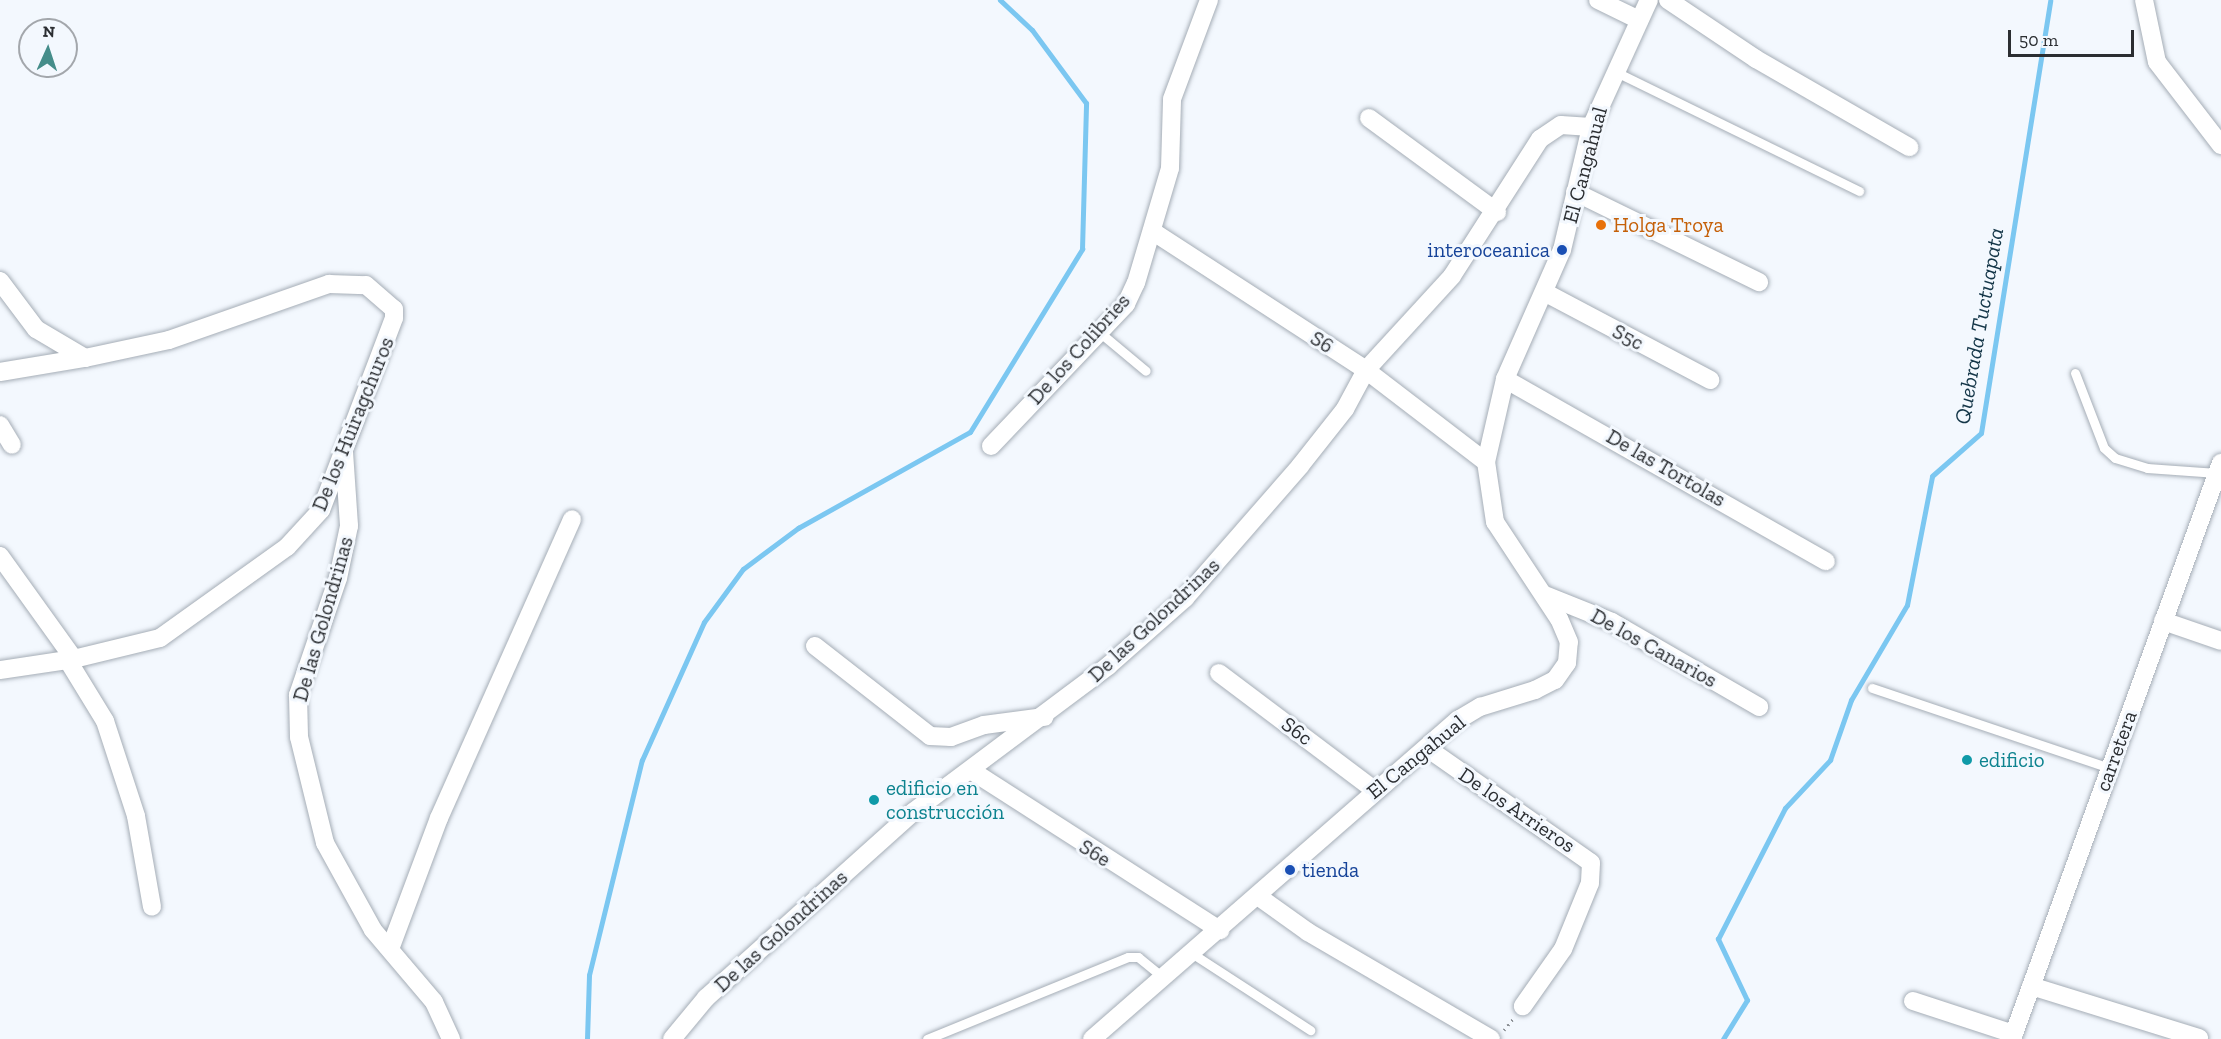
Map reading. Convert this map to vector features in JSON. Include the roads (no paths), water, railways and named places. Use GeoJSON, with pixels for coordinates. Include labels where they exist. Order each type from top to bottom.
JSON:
{"type":"FeatureCollection","features":[{"type":"Feature","properties":{"kind":"street","name":"De los Colibries"},"geometry":{"type":"LineString","coordinates":[[992,446],[1126,304],[1152,231],[1170,168],[1172,99],[1209,0]]}},
{"type":"Feature","properties":{"kind":"street"},"geometry":{"type":"LineString","coordinates":[[1598,0],[1639,20]]}},
{"type":"Feature","properties":{"kind":"street","name":"El Cangahual"},"geometry":{"type":"LineString","coordinates":[[1092,1039],[1259,897],[1374,790],[1427,748],[1480,707],[1555,680],[1567,663],[1569,642],[1545,596],[1517,562],[1495,522],[1486,462],[1505,379],[1546,293],[1591,127],[1614,71],[1649,0]]}},
{"type":"Feature","properties":{"kind":"street"},"geometry":{"type":"LineString","coordinates":[[1668,0],[1756,59],[1909,147]]}},
{"type":"Feature","properties":{"kind":"street"},"geometry":{"type":"LineString","coordinates":[[2144,0],[2157,62],[2221,145]]}},
{"type":"Feature","properties":{"kind":"street"},"geometry":{"type":"LineString","coordinates":[[1370,118],[1497,212]]}},
{"type":"Feature","properties":{"kind":"street","name":"De las Golondrinas"},"geometry":{"type":"LineString","coordinates":[[672,1039],[682,1022],[789,922],[913,812],[1044,717],[1185,598],[1300,466],[1346,409],[1366,370],[1452,276],[1497,212],[1540,140],[1561,125],[1591,127]]}},
{"type":"Feature","properties":{"kind":"street"},"geometry":{"type":"LineString","coordinates":[[1575,192],[1759,282]]}},
{"type":"Feature","properties":{"kind":"street","name":"S6"},"geometry":{"type":"LineString","coordinates":[[1152,231],[1366,370],[1486,462]]}},
{"type":"Feature","properties":{"kind":"street"},"geometry":{"type":"LineString","coordinates":[[0,281],[36,329],[85,358]]}},
{"type":"Feature","properties":{"kind":"street","name":"De los Huiragchuros"},"geometry":{"type":"LineString","coordinates":[[0,372],[85,358],[169,340],[329,284],[366,285],[394,309],[394,318],[344,444],[321,510],[287,547],[160,638],[70,659],[0,670]]}},
{"type":"Feature","properties":{"kind":"street","name":"S5c"},"geometry":{"type":"LineString","coordinates":[[1546,293],[1710,380]]}},
{"type":"Feature","properties":{"kind":"street","name":"De las Tortolas"},"geometry":{"type":"LineString","coordinates":[[1505,379],[1826,561]]}},
{"type":"Feature","properties":{"kind":"street"},"geometry":{"type":"LineString","coordinates":[[0,425],[12,445]]}},
{"type":"Feature","properties":{"kind":"street","name":"De las Golondrinas"},"geometry":{"type":"LineString","coordinates":[[344,444],[349,526],[338,578],[298,695],[299,737],[325,843],[373,930],[434,1002],[452,1039]]}},
{"type":"Feature","properties":{"kind":"street","name":"carretera"},"geometry":{"type":"LineString","coordinates":[[2013,1037],[2219,468]]}},
{"type":"Feature","properties":{"kind":"street"},"geometry":{"type":"LineString","coordinates":[[390,949],[438,818],[572,519]]}},
{"type":"Feature","properties":{"kind":"street"},"geometry":{"type":"LineString","coordinates":[[0,556],[70,659],[105,721],[136,816],[152,907]]}},
{"type":"Feature","properties":{"kind":"street","name":"De los Canarios"},"geometry":{"type":"LineString","coordinates":[[1545,596],[1612,622],[1759,706]]}},
{"type":"Feature","properties":{"kind":"street"},"geometry":{"type":"LineString","coordinates":[[2163,621],[2221,641]]}},
{"type":"Feature","properties":{"kind":"street"},"geometry":{"type":"LineString","coordinates":[[815,646],[930,736],[951,737],[984,725],[1044,717]]}},
{"type":"Feature","properties":{"kind":"street","name":"S6c"},"geometry":{"type":"LineString","coordinates":[[1219,673],[1374,790]]}},
{"type":"Feature","properties":{"kind":"street","name":"De los Arrieros"},"geometry":{"type":"LineString","coordinates":[[1427,748],[1592,863],[1590,883],[1563,949],[1523,1006]]}},
{"type":"Feature","properties":{"kind":"street","name":"S6e"},"geometry":{"type":"LineString","coordinates":[[972,771],[1220,930]]}},
{"type":"Feature","properties":{"kind":"street"},"geometry":{"type":"LineString","coordinates":[[1259,897],[1308,932],[1491,1039]]}},
{"type":"Feature","properties":{"kind":"street"},"geometry":{"type":"LineString","coordinates":[[2031,986],[2199,1038]]}},
{"type":"Feature","properties":{"kind":"street"},"geometry":{"type":"LineString","coordinates":[[1914,1001],[2013,1037]]}},
{"type":"Feature","properties":{"kind":"lane"},"geometry":{"type":"LineString","coordinates":[[1614,71],[1859,191]]}},
{"type":"Feature","properties":{"kind":"lane"},"geometry":{"type":"LineString","coordinates":[[1098,332],[1146,371]]}},
{"type":"Feature","properties":{"kind":"lane"},"geometry":{"type":"LineString","coordinates":[[2075,373],[2104,448],[2115,458],[2147,468],[2219,468]]}},
{"type":"Feature","properties":{"kind":"lane"},"geometry":{"type":"LineString","coordinates":[[1872,688],[2110,768]]}},
{"type":"Feature","properties":{"kind":"lane"},"geometry":{"type":"LineString","coordinates":[[1193,954],[1310,1030]]}},
{"type":"Feature","properties":{"kind":"lane"},"geometry":{"type":"LineString","coordinates":[[927,1039],[1128,957],[1138,957],[1163,977]]}},
{"type":"Feature","properties":{"kind":"waterway"},"geometry":{"type":"LineString","coordinates":[[587,1039],[589,975],[642,760],[704,622],[743,569],[798,528],[970,432],[1082,249],[1086,103],[1032,30],[1000,0]]}},
{"type":"Feature","properties":{"kind":"waterway","name":"Quebrada Tuctuapata"},"geometry":{"type":"LineString","coordinates":[[1723,1039],[1747,1000],[1718,939],[1785,808],[1830,760],[1851,700],[1907,605],[1932,476],[1981,433],[2050,0]]}},
{"type":"Feature","properties":{"kind":"place","name":"Holga Troya"},"geometry":{"type":"Point","coordinates":[1601,225]}},
{"type":"Feature","properties":{"kind":"place","name":"interoceanica"},"geometry":{"type":"Point","coordinates":[1562,250]}},
{"type":"Feature","properties":{"kind":"place","name":"edificio"},"geometry":{"type":"Point","coordinates":[1967,760]}},
{"type":"Feature","properties":{"kind":"place","name":"edificio en construcción"},"geometry":{"type":"Point","coordinates":[874,800]}},
{"type":"Feature","properties":{"kind":"place","name":"tienda"},"geometry":{"type":"Point","coordinates":[1290,870]}}]}
